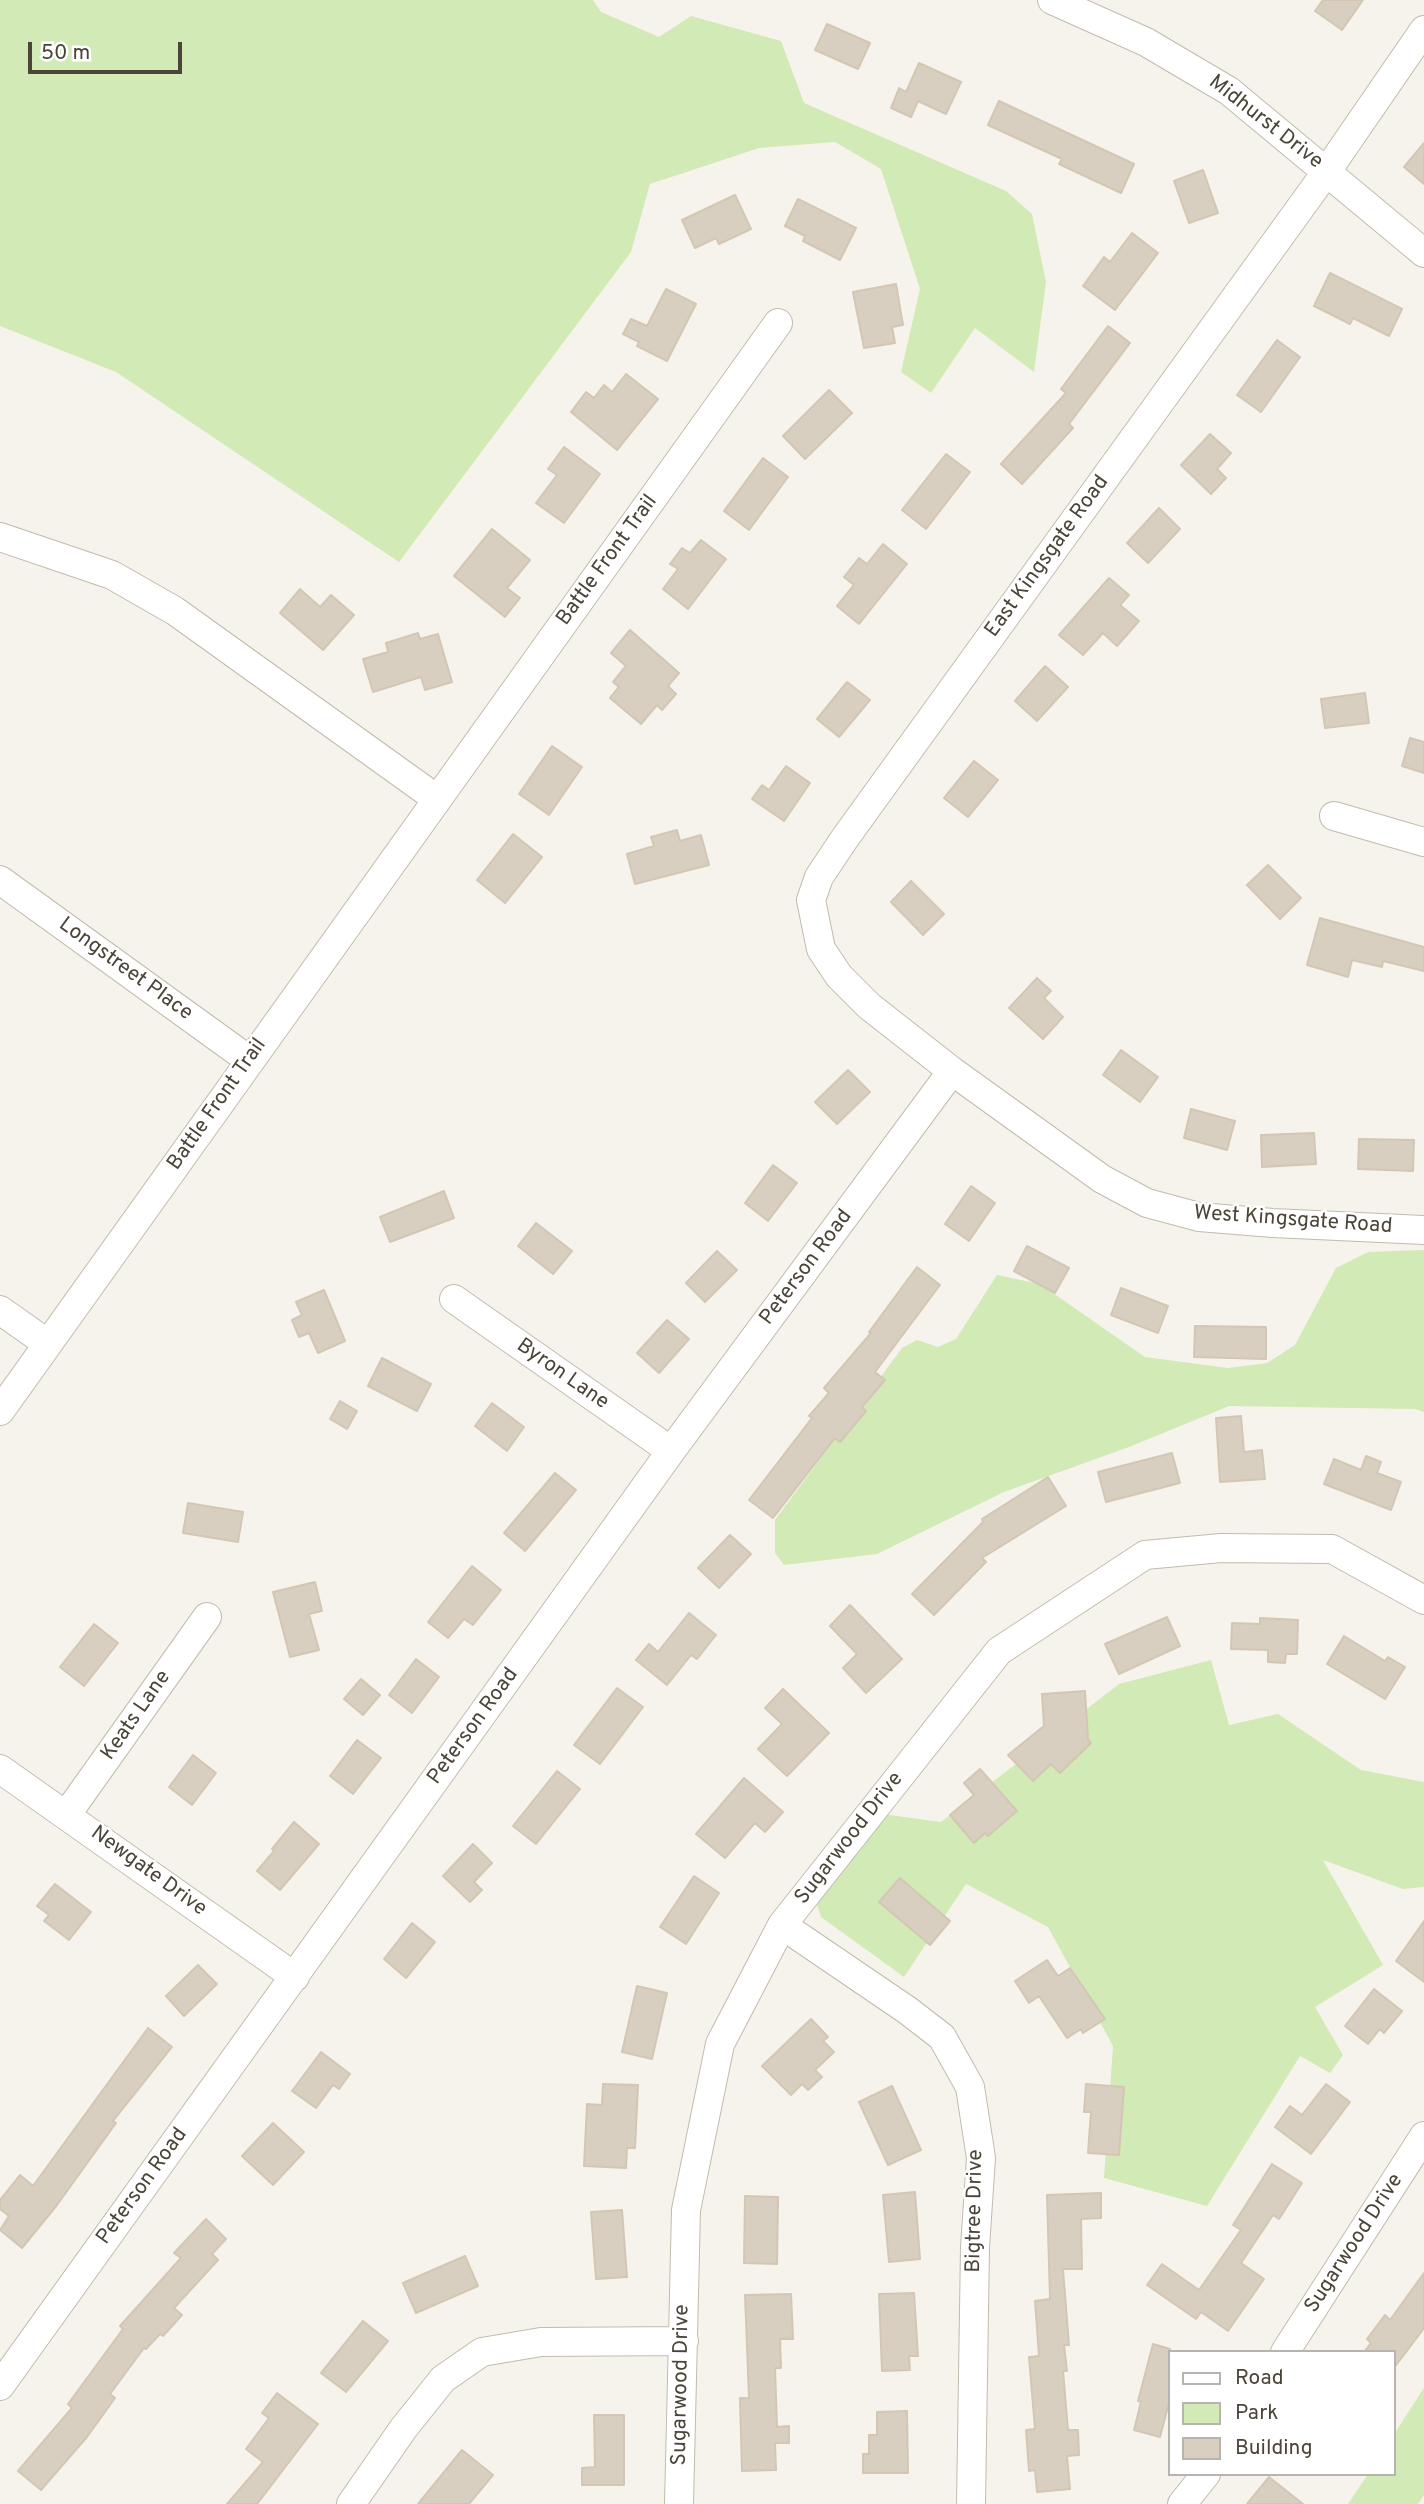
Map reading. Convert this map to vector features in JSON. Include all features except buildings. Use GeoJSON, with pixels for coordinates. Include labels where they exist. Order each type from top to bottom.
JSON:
{"type":"FeatureCollection","features":[{"type":"Feature","properties":{"kind":"street","name":"Midhurst Drive"},"geometry":{"type":"LineString","coordinates":[[1052,0],[1146,42],[1229,91],[1424,253]]}},
{"type":"Feature","properties":{"kind":"street","name":"East Kingsgate Road"},"geometry":{"type":"LineString","coordinates":[[952,1072],[869,1006],[839,975],[821,949],[811,900],[818,877],[1327,171],[1424,30]]}},
{"type":"Feature","properties":{"kind":"street","name":"Battle Front Trail"},"geometry":{"type":"LineString","coordinates":[[0,1410],[779,323]]}},
{"type":"Feature","properties":{"kind":"street"},"geometry":{"type":"LineString","coordinates":[[0,537],[112,575],[175,611],[437,799]]}},
{"type":"Feature","properties":{"kind":"street"},"geometry":{"type":"LineString","coordinates":[[1334,816],[1424,842]]}},
{"type":"Feature","properties":{"kind":"street","name":"Longstreet Place"},"geometry":{"type":"LineString","coordinates":[[0,880],[250,1060]]}},
{"type":"Feature","properties":{"kind":"street","name":"West Kingsgate Road"},"geometry":{"type":"LineString","coordinates":[[952,1072],[1102,1179],[1147,1203],[1199,1217],[1424,1230]]}},
{"type":"Feature","properties":{"kind":"street","name":"Peterson Road"},"geometry":{"type":"LineString","coordinates":[[0,2386],[671,1451],[952,1072]]}},
{"type":"Feature","properties":{"kind":"street","name":"Byron Lane"},"geometry":{"type":"LineString","coordinates":[[454,1299],[671,1451]]}},
{"type":"Feature","properties":{"kind":"street"},"geometry":{"type":"LineString","coordinates":[[0,1310],[48,1345]]}},
{"type":"Feature","properties":{"kind":"street","name":"Sugarwood Drive"},"geometry":{"type":"LineString","coordinates":[[679,2504],[686,2210],[720,2044],[782,1924],[999,1651],[1145,1555],[1221,1548],[1332,1549],[1424,1600]]}},
{"type":"Feature","properties":{"kind":"street","name":"Keats Lane"},"geometry":{"type":"LineString","coordinates":[[67,1814],[207,1617]]}},
{"type":"Feature","properties":{"kind":"street","name":"Newgate Drive"},"geometry":{"type":"LineString","coordinates":[[0,1769],[295,1977]]}},
{"type":"Feature","properties":{"kind":"street","name":"Bigtree Drive"},"geometry":{"type":"LineString","coordinates":[[782,1924],[942,2037],[970,2087],[981,2158],[975,2247],[971,2504]]}},
{"type":"Feature","properties":{"kind":"street","name":"Sugarwood Drive"},"geometry":{"type":"LineString","coordinates":[[1286,2350],[1424,2136]]}},
{"type":"Feature","properties":{"kind":"street"},"geometry":{"type":"LineString","coordinates":[[351,2504],[403,2429],[443,2379],[482,2352],[541,2342],[684,2341]]}},
{"type":"Feature","properties":{"kind":"street"},"geometry":{"type":"LineString","coordinates":[[1182,2504],[1204,2476]]}},
{"type":"Feature","properties":{"kind":"green space"},"geometry":{"type":"Polygon","coordinates":[[[0,0],[593,0],[601,12],[659,37],[691,16],[781,41],[804,103],[1006,191],[1032,214],[1046,282],[1034,372],[975,328],[931,393],[901,372],[920,289],[881,169],[835,142],[759,148],[650,184],[631,252],[399,562],[116,372],[0,326],[0,0]]]}},
{"type":"Feature","properties":{"kind":"green space"},"geometry":{"type":"Polygon","coordinates":[[[1424,1250],[1424,1412],[1415,1409],[1229,1406],[1129,1447],[1004,1492],[877,1554],[784,1565],[775,1553],[775,1520],[902,1348],[917,1340],[938,1347],[956,1339],[997,1275],[1040,1284],[1145,1357],[1228,1368],[1267,1363],[1295,1345],[1336,1268],[1368,1252],[1424,1250]]]}},
{"type":"Feature","properties":{"kind":"green space"},"geometry":{"type":"Polygon","coordinates":[[[1211,1660],[1229,1725],[1278,1714],[1361,1770],[1424,1782],[1424,1887],[1403,1889],[1323,1860],[1383,1965],[1315,2007],[1343,2055],[1330,2073],[1300,2056],[1207,2206],[1104,2178],[1113,2046],[1048,1927],[966,1884],[904,1977],[821,1917],[815,1899],[875,1813],[941,1822],[1119,1684],[1211,1660]]]}},
{"type":"Feature","properties":{"kind":"green space"},"geometry":{"type":"Polygon","coordinates":[[[1424,2388],[1424,2495],[1418,2504],[1348,2504],[1367,2476],[1396,2476],[1396,2431],[1424,2388]]]}}]}
